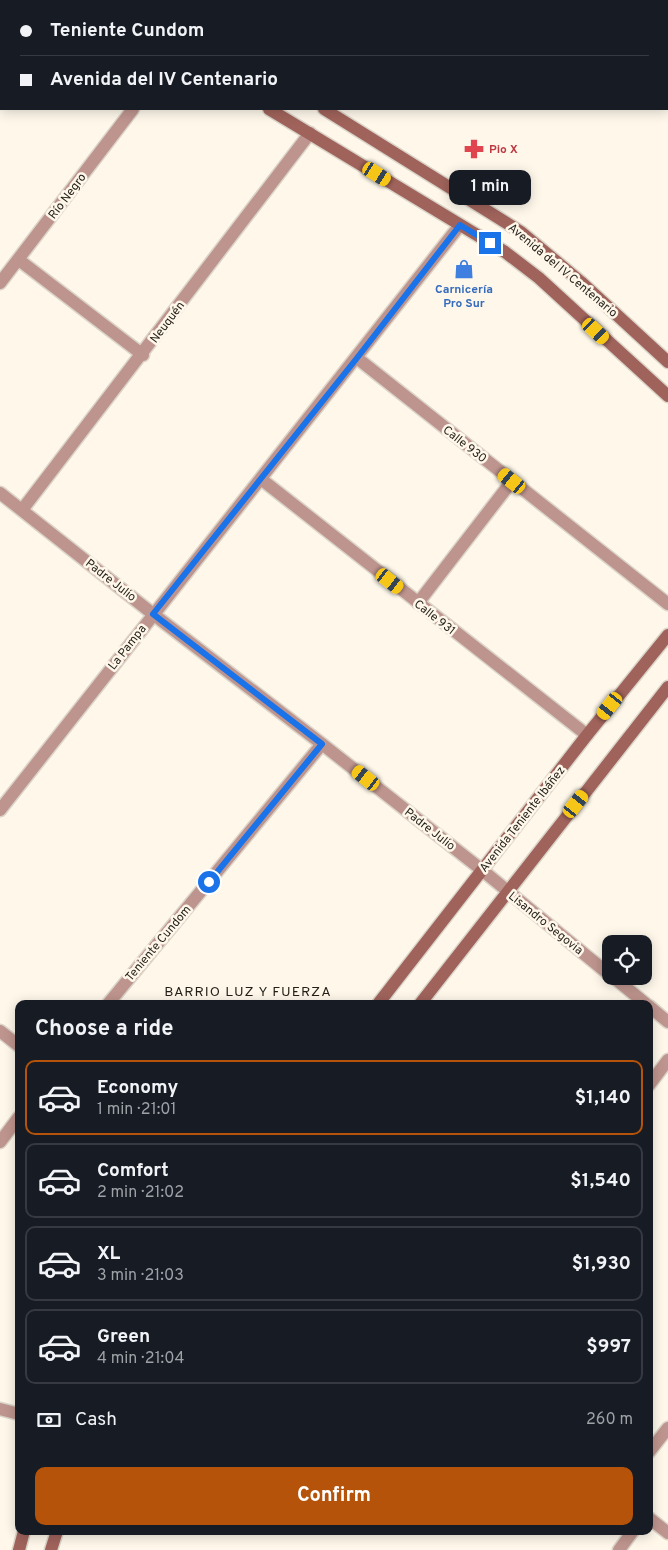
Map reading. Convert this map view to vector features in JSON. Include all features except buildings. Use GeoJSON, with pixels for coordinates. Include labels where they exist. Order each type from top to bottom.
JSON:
{"type":"FeatureCollection","features":[{"type":"Feature","properties":{"kind":"main road","name":"Avenida del IV Centenario"},"geometry":{"type":"LineString","coordinates":[[271,110],[505,252],[539,278],[668,396]]}},
{"type":"Feature","properties":{"kind":"main road","name":"Avenida del IV Centenario"},"geometry":{"type":"LineString","coordinates":[[332,111],[522,232],[581,282],[668,362]]}},
{"type":"Feature","properties":{"kind":"main road","name":"Avenida Teniente Ibáñez"},"geometry":{"type":"LineString","coordinates":[[381,1000],[587,735],[668,635]]}},
{"type":"Feature","properties":{"kind":"main road"},"geometry":{"type":"LineString","coordinates":[[423,1000],[668,687]]}},
{"type":"Feature","properties":{"kind":"main road"},"geometry":{"type":"LineString","coordinates":[[19,1550],[23,1535]]}},
{"type":"Feature","properties":{"kind":"main road"},"geometry":{"type":"LineString","coordinates":[[51,1550],[55,1535]]}},
{"type":"Feature","properties":{"kind":"street","name":"Río Negro"},"geometry":{"type":"LineString","coordinates":[[0,284],[132,110]]}},
{"type":"Feature","properties":{"kind":"street","name":"Neuquén"},"geometry":{"type":"LineString","coordinates":[[22,510],[143,355],[310,133]]}},
{"type":"Feature","properties":{"kind":"street","name":"La Pampa"},"geometry":{"type":"LineString","coordinates":[[0,810],[460,225]]}},
{"type":"Feature","properties":{"kind":"street"},"geometry":{"type":"LineString","coordinates":[[19,260],[143,355]]}},
{"type":"Feature","properties":{"kind":"street","name":"Calle 930"},"geometry":{"type":"LineString","coordinates":[[357,358],[668,604]]}},
{"type":"Feature","properties":{"kind":"street","name":"Calle 931"},"geometry":{"type":"LineString","coordinates":[[261,479],[587,735]]}},
{"type":"Feature","properties":{"kind":"street"},"geometry":{"type":"LineString","coordinates":[[418,603],[512,481]]}},
{"type":"Feature","properties":{"kind":"street","name":"Padre Julio"},"geometry":{"type":"LineString","coordinates":[[0,493],[482,870]]}},
{"type":"Feature","properties":{"kind":"street","name":"Teniente Cundom"},"geometry":{"type":"LineString","coordinates":[[111,1000],[322,744]]}},
{"type":"Feature","properties":{"kind":"street","name":"Lisandro Segovia"},"geometry":{"type":"LineString","coordinates":[[482,870],[602,968]]}},
{"type":"Feature","properties":{"kind":"street","name":"Lisandro Segovia"},"geometry":{"type":"LineString","coordinates":[[623,985],[641,1000]]}},
{"type":"Feature","properties":{"kind":"street"},"geometry":{"type":"LineString","coordinates":[[653,1009],[668,1022]]}},
{"type":"Feature","properties":{"kind":"street"},"geometry":{"type":"LineString","coordinates":[[0,1031],[15,1043]]}},
{"type":"Feature","properties":{"kind":"street"},"geometry":{"type":"LineString","coordinates":[[653,1080],[668,1060]]}},
{"type":"Feature","properties":{"kind":"street"},"geometry":{"type":"LineString","coordinates":[[0,1142],[15,1122]]}},
{"type":"Feature","properties":{"kind":"street"},"geometry":{"type":"LineString","coordinates":[[0,1409],[15,1413]]}},
{"type":"Feature","properties":{"kind":"street"},"geometry":{"type":"LineString","coordinates":[[653,1447],[668,1428]]}},
{"type":"Feature","properties":{"kind":"street"},"geometry":{"type":"LineString","coordinates":[[653,1521],[668,1533]]}},
{"type":"Feature","properties":{"kind":"street"},"geometry":{"type":"LineString","coordinates":[[619,1550],[630,1535]]}},
{"type":"Feature","properties":{"kind":"place","name":"Pio X"},"geometry":{"type":"Point","coordinates":[474,149]}},
{"type":"Feature","properties":{"kind":"place","name":"Carnicería Pro Sur"},"geometry":{"type":"Point","coordinates":[464,269]}},
{"type":"Feature","properties":{"kind":"district","name":"BARRIO LUZ Y FUERZA"},"geometry":{"type":"Point","coordinates":[248,991]}},
{"type":"Feature","properties":{"kind":"route"},"geometry":{"type":"LineString","coordinates":[[209,882],[322,744],[153,614],[357,358],[460,225],[490,243]]}}]}
